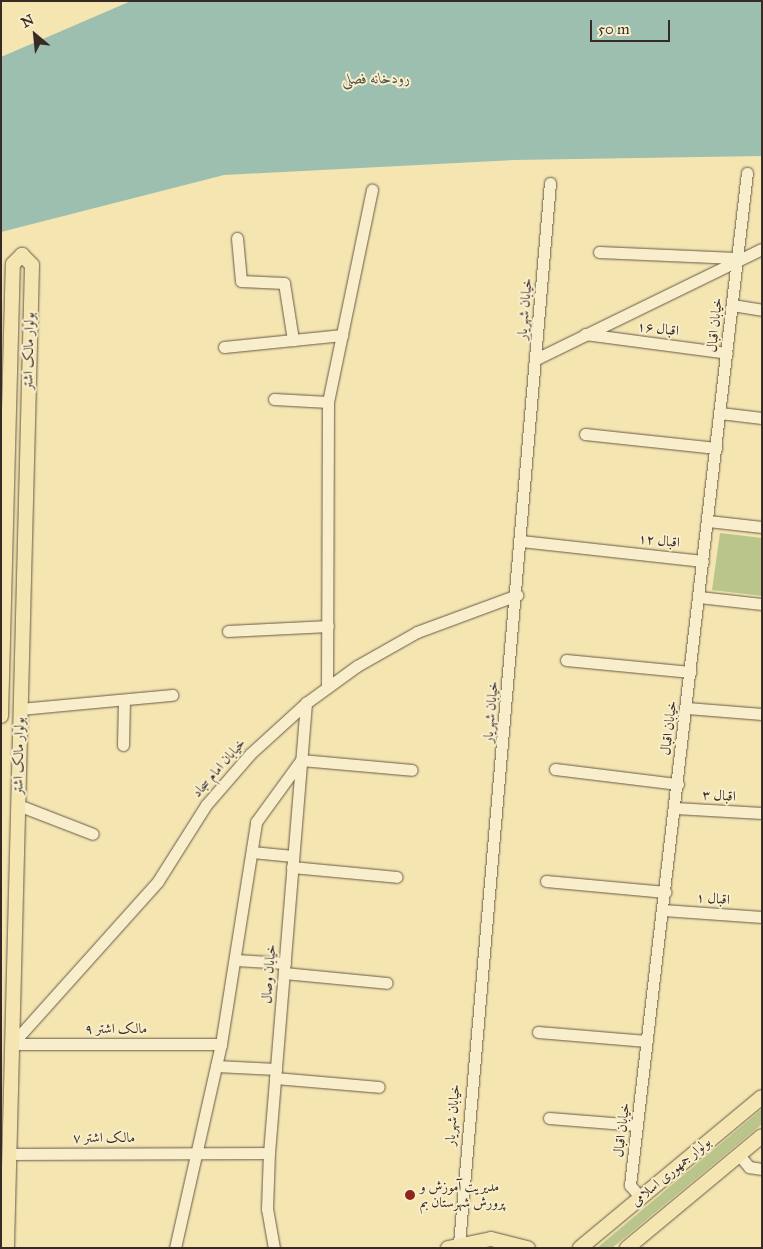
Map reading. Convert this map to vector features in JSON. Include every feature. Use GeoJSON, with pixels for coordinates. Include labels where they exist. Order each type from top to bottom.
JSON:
{"type":"FeatureCollection","features":[{"type":"Feature","properties":{"kind":"main road","name":"بولوار مالک اشتر"},"geometry":{"type":"LineString","coordinates":[[1,716],[6,358],[13,264],[22,255],[32,265],[18,806],[8,971],[12,1044],[9,1154],[5,1175],[7,1248]]}},
{"type":"Feature","properties":{"kind":"main road"},"geometry":{"type":"LineString","coordinates":[[3,634],[22,633]]}},
{"type":"Feature","properties":{"kind":"main road","name":"بولوار جمهوری اسلامی"},"geometry":{"type":"LineString","coordinates":[[580,1248],[762,1097]]}},
{"type":"Feature","properties":{"kind":"main road"},"geometry":{"type":"LineString","coordinates":[[631,1247],[762,1136]]}},
{"type":"Feature","properties":{"kind":"main road"},"geometry":{"type":"LineString","coordinates":[[453,1246],[495,1240],[528,1248]]}},
{"type":"Feature","properties":{"kind":"street","name":"خیابان اقبال"},"geometry":{"type":"LineString","coordinates":[[640,1198],[630,1185],[678,784],[747,174]]}},
{"type":"Feature","properties":{"kind":"street","name":"خیابان شهریار"},"geometry":{"type":"LineString","coordinates":[[453,1246],[517,595],[550,183]]}},
{"type":"Feature","properties":{"kind":"street"},"geometry":{"type":"LineString","coordinates":[[328,687],[328,402],[372,189]]}},
{"type":"Feature","properties":{"kind":"street"},"geometry":{"type":"LineString","coordinates":[[237,238],[242,281],[284,283],[293,340]]}},
{"type":"Feature","properties":{"kind":"street"},"geometry":{"type":"LineString","coordinates":[[536,359],[738,258],[762,249]]}},
{"type":"Feature","properties":{"kind":"street"},"geometry":{"type":"LineString","coordinates":[[599,252],[738,258]]}},
{"type":"Feature","properties":{"kind":"street"},"geometry":{"type":"LineString","coordinates":[[732,305],[762,310]]}},
{"type":"Feature","properties":{"kind":"street","name":"اقبال ۱۶"},"geometry":{"type":"LineString","coordinates":[[585,334],[727,353]]}},
{"type":"Feature","properties":{"kind":"street"},"geometry":{"type":"LineString","coordinates":[[224,347],[342,335]]}},
{"type":"Feature","properties":{"kind":"street"},"geometry":{"type":"LineString","coordinates":[[274,399],[328,402]]}},
{"type":"Feature","properties":{"kind":"street"},"geometry":{"type":"LineString","coordinates":[[720,413],[762,418]]}},
{"type":"Feature","properties":{"kind":"street"},"geometry":{"type":"LineString","coordinates":[[584,434],[716,448]]}},
{"type":"Feature","properties":{"kind":"street"},"geometry":{"type":"LineString","coordinates":[[708,521],[762,527]]}},
{"type":"Feature","properties":{"kind":"street","name":"اقبال ۱۲"},"geometry":{"type":"LineString","coordinates":[[521,541],[703,561]]}},
{"type":"Feature","properties":{"kind":"street","name":"خیابان امام سجاد"},"geometry":{"type":"LineString","coordinates":[[12,1044],[158,881],[206,805],[250,754],[306,703],[328,687],[417,632],[517,595]]}},
{"type":"Feature","properties":{"kind":"street"},"geometry":{"type":"LineString","coordinates":[[699,597],[762,604]]}},
{"type":"Feature","properties":{"kind":"street"},"geometry":{"type":"LineString","coordinates":[[228,631],[328,626]]}},
{"type":"Feature","properties":{"kind":"street"},"geometry":{"type":"LineString","coordinates":[[566,660],[690,672]]}},
{"type":"Feature","properties":{"kind":"street"},"geometry":{"type":"LineString","coordinates":[[20,709],[172,695]]}},
{"type":"Feature","properties":{"kind":"street"},"geometry":{"type":"LineString","coordinates":[[123,745],[124,700]]}},
{"type":"Feature","properties":{"kind":"street","name":"خیابان وصال"},"geometry":{"type":"LineString","coordinates":[[274,1248],[267,1209],[269,1153],[306,703]]}},
{"type":"Feature","properties":{"kind":"street"},"geometry":{"type":"LineString","coordinates":[[686,708],[762,714]]}},
{"type":"Feature","properties":{"kind":"street"},"geometry":{"type":"LineString","coordinates":[[175,1248],[199,1153],[216,1066],[236,960],[256,822],[301,760],[412,770]]}},
{"type":"Feature","properties":{"kind":"street"},"geometry":{"type":"LineString","coordinates":[[555,769],[678,784]]}},
{"type":"Feature","properties":{"kind":"street"},"geometry":{"type":"LineString","coordinates":[[18,806],[93,834]]}},
{"type":"Feature","properties":{"kind":"street","name":"اقبال ۳"},"geometry":{"type":"LineString","coordinates":[[675,808],[762,813]]}},
{"type":"Feature","properties":{"kind":"street"},"geometry":{"type":"LineString","coordinates":[[252,852],[293,862],[398,877]]}},
{"type":"Feature","properties":{"kind":"street"},"geometry":{"type":"LineString","coordinates":[[546,881],[665,892]]}},
{"type":"Feature","properties":{"kind":"street","name":"اقبال ۱"},"geometry":{"type":"LineString","coordinates":[[663,910],[762,917]]}},
{"type":"Feature","properties":{"kind":"street"},"geometry":{"type":"LineString","coordinates":[[236,960],[387,983]]}},
{"type":"Feature","properties":{"kind":"street"},"geometry":{"type":"LineString","coordinates":[[538,1032],[647,1041]]}},
{"type":"Feature","properties":{"kind":"street","name":"مالک اشتر ۹"},"geometry":{"type":"LineString","coordinates":[[12,1044],[220,1044]]}},
{"type":"Feature","properties":{"kind":"street"},"geometry":{"type":"LineString","coordinates":[[216,1066],[379,1087]]}},
{"type":"Feature","properties":{"kind":"street"},"geometry":{"type":"LineString","coordinates":[[549,1118],[637,1125]]}},
{"type":"Feature","properties":{"kind":"street","name":"مالک اشتر ۷"},"geometry":{"type":"LineString","coordinates":[[9,1154],[269,1153]]}},
{"type":"Feature","properties":{"kind":"street"},"geometry":{"type":"LineString","coordinates":[[739,1155],[749,1167],[762,1169]]}},
{"type":"Feature","properties":{"kind":"green space"},"geometry":{"type":"Polygon","coordinates":[[[720,533],[762,538],[762,596],[712,590],[720,533]]]}},
{"type":"Feature","properties":{"kind":"green space"},"geometry":{"type":"Polygon","coordinates":[[[762,1109],[762,1124],[612,1248],[597,1248],[762,1109]]]}},
{"type":"Feature","properties":{"kind":"water","name":"رودخانه فصلی"},"geometry":{"type":"Polygon","coordinates":[[[131,1],[762,1],[762,156],[513,160],[224,175],[1,232],[1,57],[131,1]]]}},
{"type":"Feature","properties":{"kind":"place","name":"مدیریت آموزش و پرورش شهرستان بم"},"geometry":{"type":"Point","coordinates":[410,1195]}}]}
